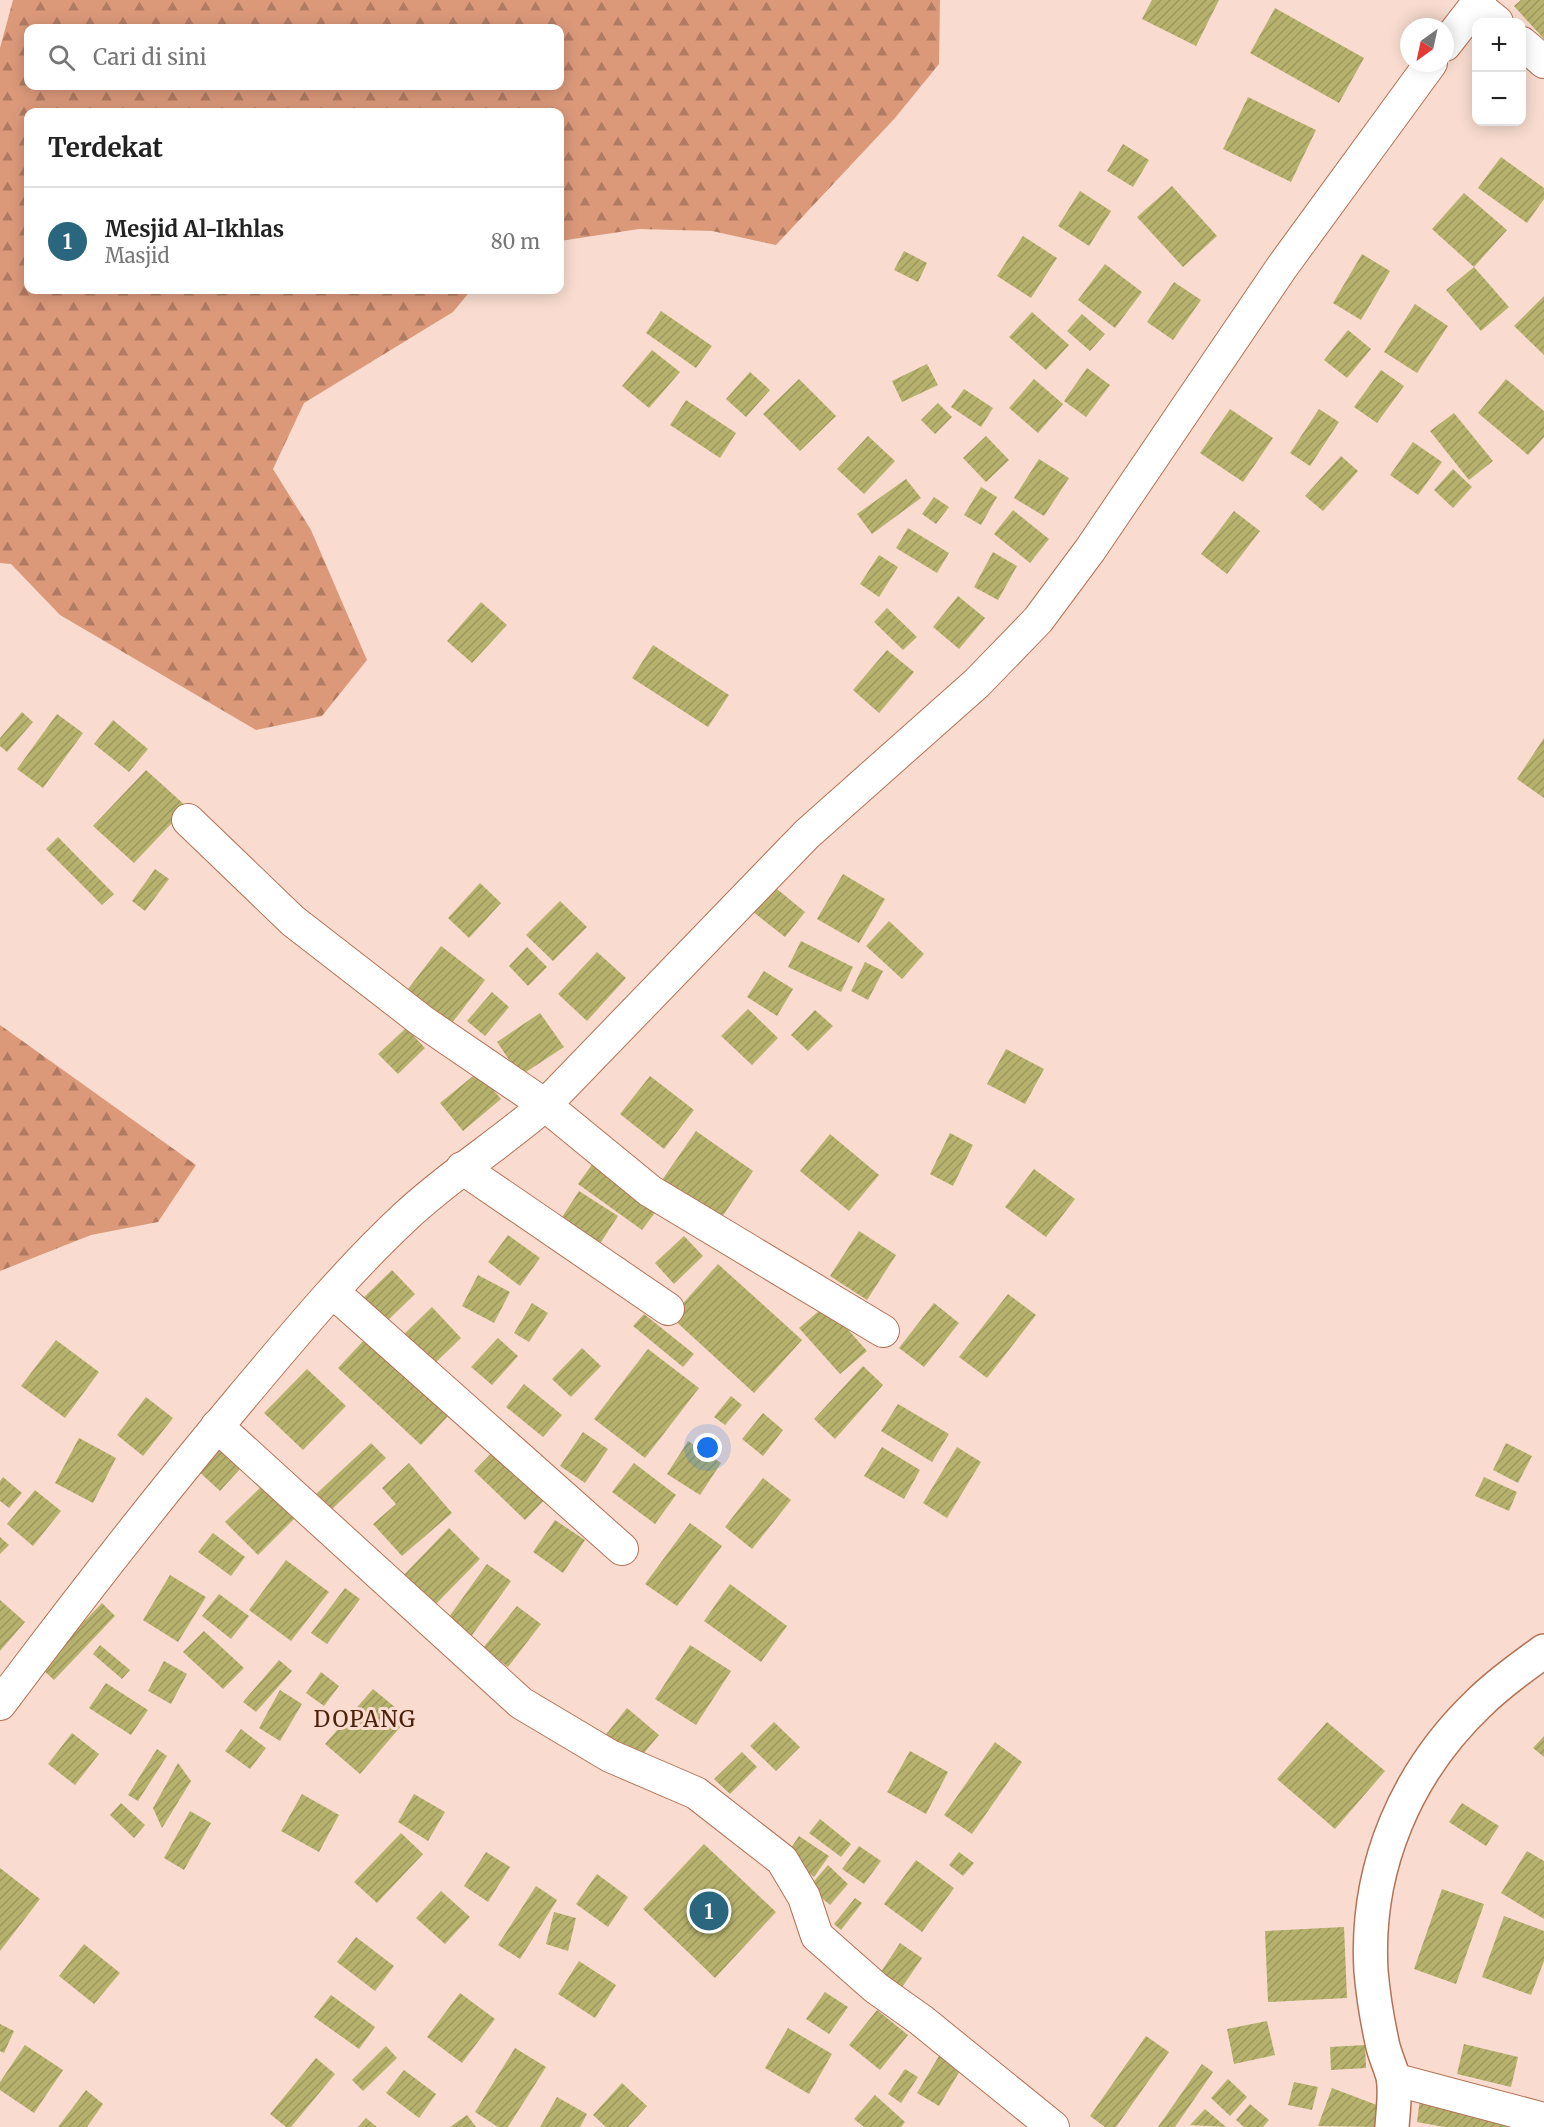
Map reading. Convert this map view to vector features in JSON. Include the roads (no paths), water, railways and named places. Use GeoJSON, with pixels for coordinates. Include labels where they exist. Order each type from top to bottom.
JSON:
{"type":"FeatureCollection","features":[{"type":"Feature","properties":{"kind":"street"},"geometry":{"type":"LineString","coordinates":[[1454,37],[1484,9]]}},
{"type":"Feature","properties":{"kind":"street"},"geometry":{"type":"LineString","coordinates":[[1526,48],[1544,63]]}},
{"type":"Feature","properties":{"kind":"street"},"geometry":{"type":"LineString","coordinates":[[0,1704],[217,1426],[333,1292],[407,1215],[462,1168],[517,1129],[545,1105],[807,834],[977,683],[1038,620],[1090,550],[1282,267],[1424,72]]}},
{"type":"Feature","properties":{"kind":"street"},"geometry":{"type":"LineString","coordinates":[[188,820],[293,921],[422,1021],[545,1105],[650,1191],[883,1331]]}},
{"type":"Feature","properties":{"kind":"street"},"geometry":{"type":"LineString","coordinates":[[462,1168],[668,1309]]}},
{"type":"Feature","properties":{"kind":"street"},"geometry":{"type":"LineString","coordinates":[[333,1292],[622,1548]]}},
{"type":"Feature","properties":{"kind":"street"},"geometry":{"type":"LineString","coordinates":[[217,1426],[521,1703],[610,1756],[696,1793],[782,1860],[804,1896],[817,1936],[876,1988],[921,2020],[1053,2127]]}},
{"type":"Feature","properties":{"kind":"street"},"geometry":{"type":"LineString","coordinates":[[1392,2127],[1393,2079],[1380,2032],[1371,1971],[1371,1933],[1382,1858],[1394,1822],[1431,1758],[1454,1728],[1480,1701],[1544,1651]]}},
{"type":"Feature","properties":{"kind":"street"},"geometry":{"type":"LineString","coordinates":[[1393,2079],[1544,2119]]}},
{"type":"Feature","properties":{"kind":"place","name":"Mesjid Al-Ikhlas"},"geometry":{"type":"Point","coordinates":[709,1911]}},
{"type":"Feature","properties":{"kind":"district","name":"DOPANG"},"geometry":{"type":"Point","coordinates":[365,1719]}}]}
